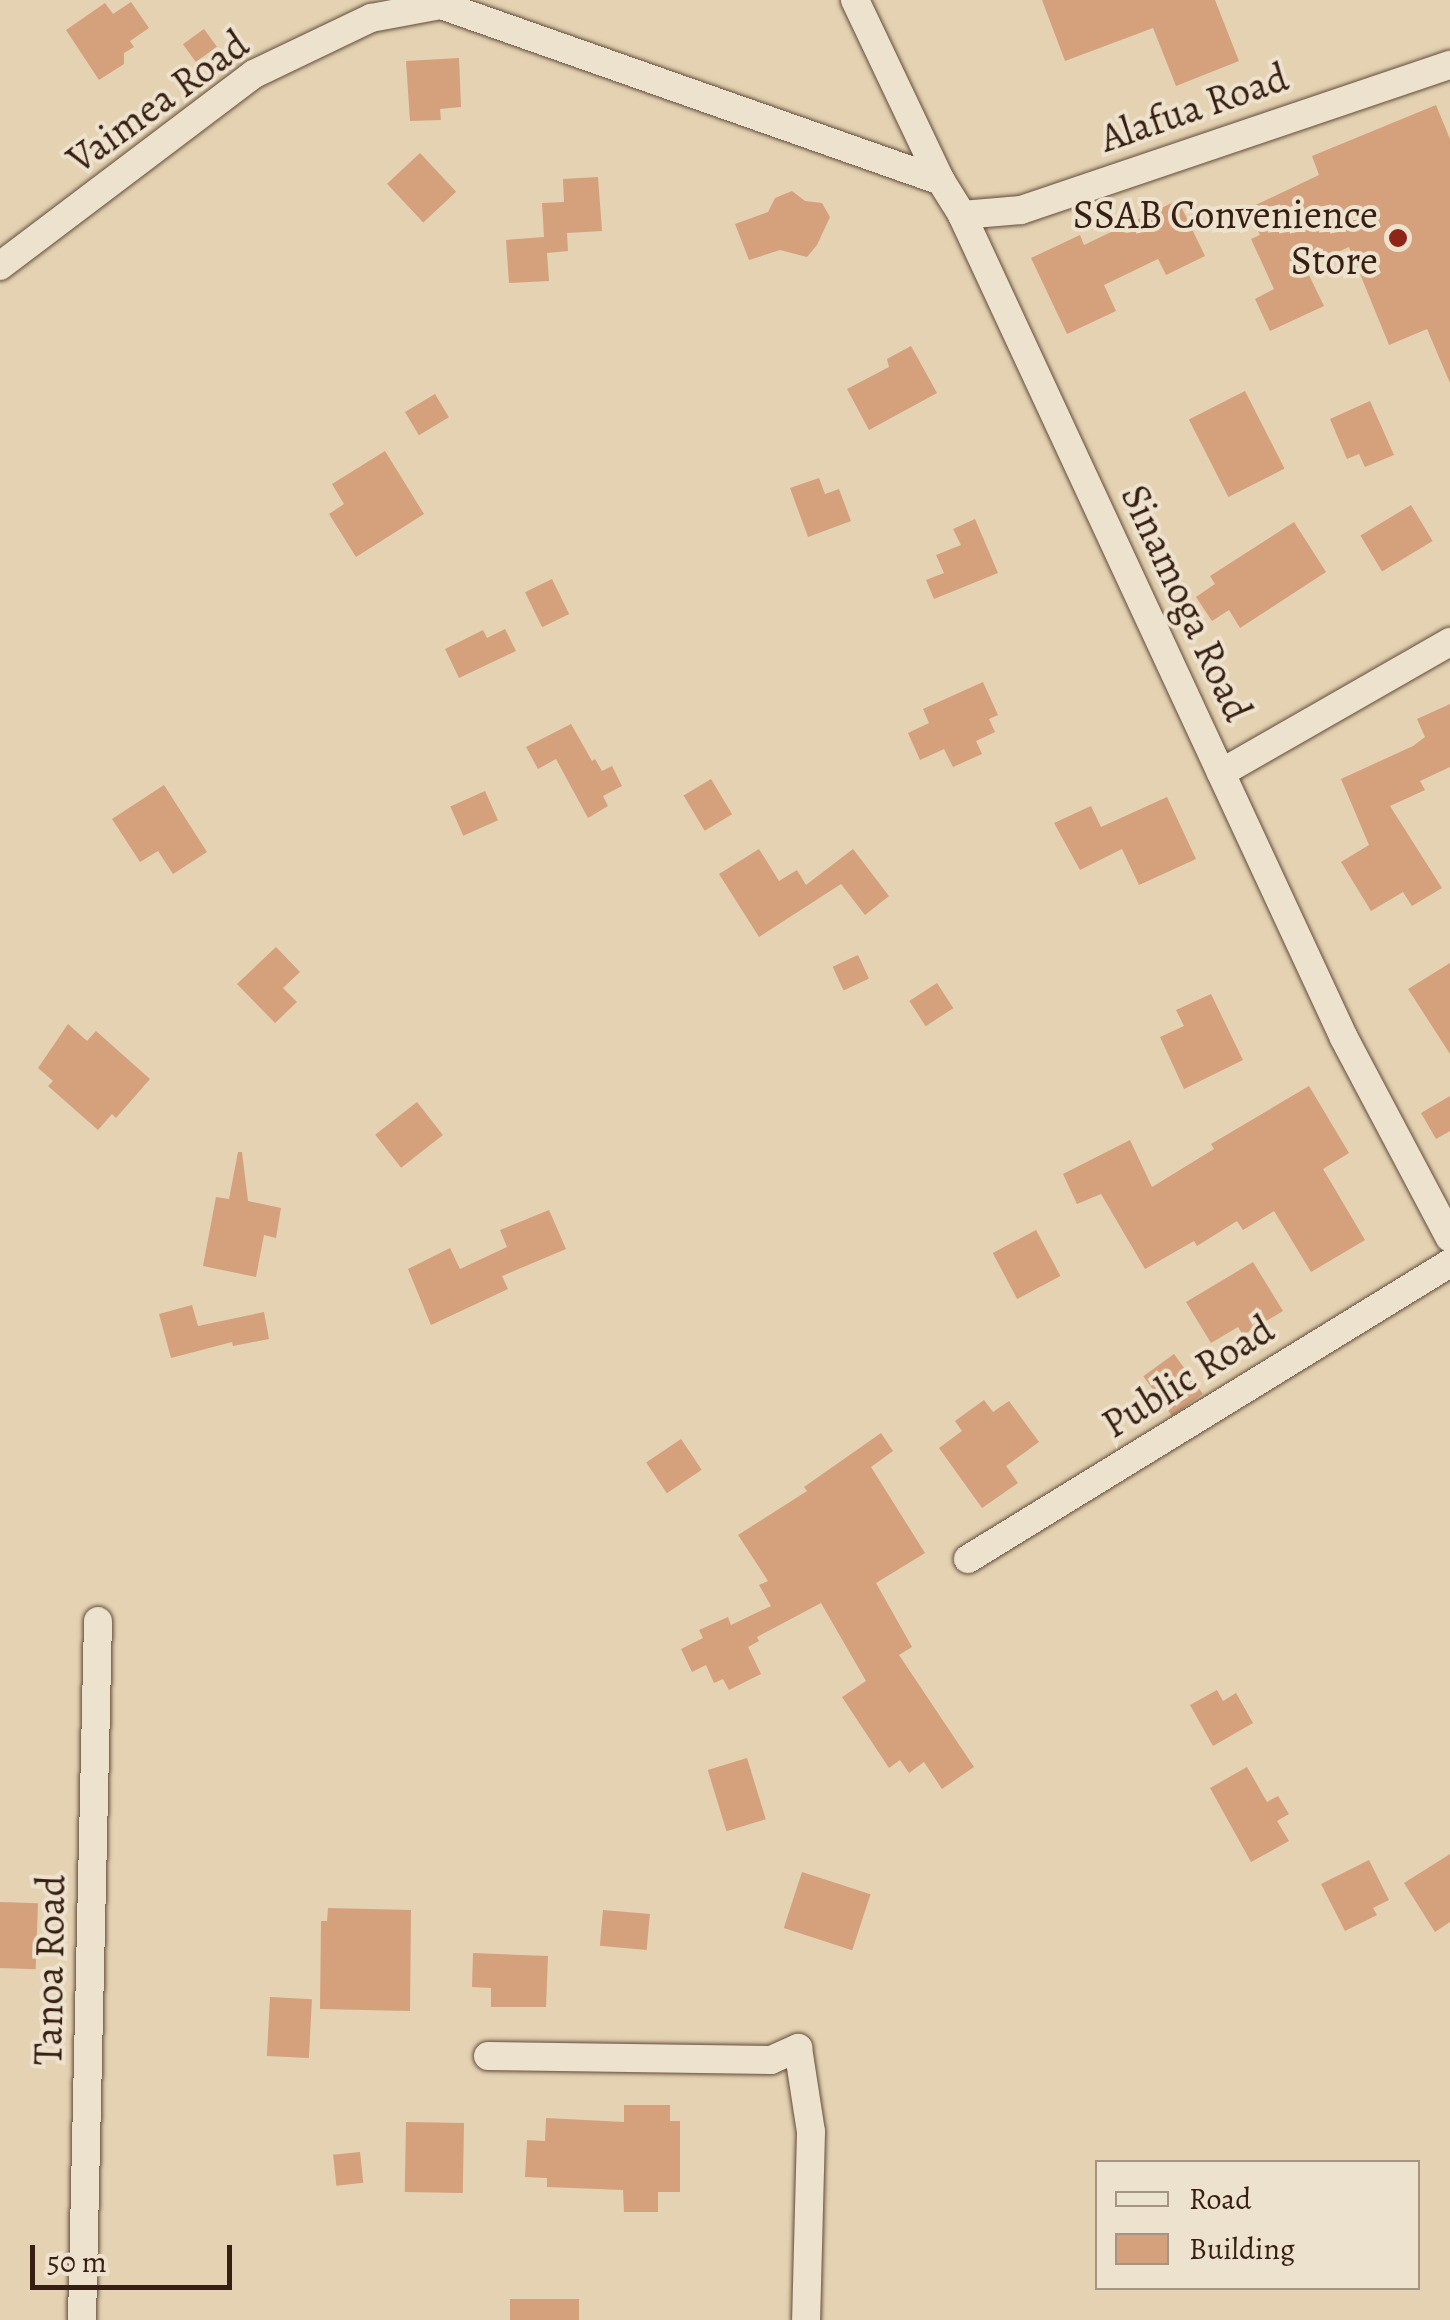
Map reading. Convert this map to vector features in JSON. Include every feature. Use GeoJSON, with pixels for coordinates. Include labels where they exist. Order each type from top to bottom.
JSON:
{"type":"FeatureCollection","features":[{"type":"Feature","properties":{"kind":"street","name":"Sinamoga Road"},"geometry":{"type":"LineString","coordinates":[[855,0],[962,215],[1344,1038],[1450,1238]]}},
{"type":"Feature","properties":{"kind":"street","name":"Vaimea Road"},"geometry":{"type":"LineString","coordinates":[[0,266],[254,74],[370,18],[440,5],[942,181]]}},
{"type":"Feature","properties":{"kind":"street","name":"Alafua Road"},"geometry":{"type":"LineString","coordinates":[[962,215],[1021,210],[1450,65]]}},
{"type":"Feature","properties":{"kind":"street"},"geometry":{"type":"LineString","coordinates":[[1221,773],[1450,642]]}},
{"type":"Feature","properties":{"kind":"street","name":"Public Road"},"geometry":{"type":"LineString","coordinates":[[968,1559],[1450,1263]]}},
{"type":"Feature","properties":{"kind":"street","name":"Tanoa Road"},"geometry":{"type":"LineString","coordinates":[[82,2320],[98,1621]]}},
{"type":"Feature","properties":{"kind":"street"},"geometry":{"type":"LineString","coordinates":[[488,2056],[771,2060],[798,2048],[810,2132],[806,2320]]}},
{"type":"Feature","properties":{"kind":"building"},"geometry":{"type":"Polygon","coordinates":[[[1042,0],[1215,0],[1239,61],[1176,86],[1153,28],[1065,61],[1042,0]]]}},
{"type":"Feature","properties":{"kind":"building"},"geometry":{"type":"Polygon","coordinates":[[[131,2],[149,28],[130,41],[134,47],[124,53],[124,64],[99,80],[66,30],[105,3],[113,14],[131,2]]]}},
{"type":"Feature","properties":{"kind":"building"},"geometry":{"type":"Polygon","coordinates":[[[204,29],[217,47],[196,62],[183,44],[204,29]]]}},
{"type":"Feature","properties":{"kind":"building"},"geometry":{"type":"Polygon","coordinates":[[[459,58],[461,107],[440,109],[441,120],[410,121],[406,61],[459,58]]]}},
{"type":"Feature","properties":{"kind":"building","name":"SSAB Convenience Store"},"geometry":{"type":"Polygon","coordinates":[[[1436,105],[1450,139],[1450,383],[1427,329],[1389,345],[1349,247],[1305,267],[1324,306],[1270,331],[1255,299],[1274,289],[1251,239],[1260,235],[1247,209],[1319,175],[1312,156],[1436,105]]]}},
{"type":"Feature","properties":{"kind":"building"},"geometry":{"type":"Polygon","coordinates":[[[420,153],[456,192],[423,222],[387,184],[420,153]]]}},
{"type":"Feature","properties":{"kind":"building"},"geometry":{"type":"Polygon","coordinates":[[[598,177],[602,231],[567,233],[568,251],[547,253],[549,281],[509,283],[506,240],[544,237],[542,203],[564,202],[563,179],[598,177]]]}},
{"type":"Feature","properties":{"kind":"building"},"geometry":{"type":"Polygon","coordinates":[[[792,191],[805,201],[822,203],[830,217],[817,245],[807,257],[780,250],[749,260],[735,224],[768,212],[775,198],[792,191]]]}},
{"type":"Feature","properties":{"kind":"building"},"geometry":{"type":"Polygon","coordinates":[[[1178,200],[1205,256],[1166,275],[1158,259],[1104,285],[1116,311],[1067,334],[1031,258],[1080,235],[1084,245],[1178,200]]]}},
{"type":"Feature","properties":{"kind":"building"},"geometry":{"type":"Polygon","coordinates":[[[911,346],[937,393],[869,430],[847,389],[889,367],[887,359],[911,346]]]}},
{"type":"Feature","properties":{"kind":"building"},"geometry":{"type":"Polygon","coordinates":[[[1245,391],[1284,469],[1228,497],[1189,420],[1245,391]]]}},
{"type":"Feature","properties":{"kind":"building"},"geometry":{"type":"Polygon","coordinates":[[[435,394],[449,417],[419,435],[405,412],[435,394]]]}},
{"type":"Feature","properties":{"kind":"building"},"geometry":{"type":"Polygon","coordinates":[[[1370,401],[1394,455],[1365,467],[1359,454],[1347,459],[1330,419],[1370,401]]]}},
{"type":"Feature","properties":{"kind":"building"},"geometry":{"type":"Polygon","coordinates":[[[385,451],[424,514],[356,557],[329,514],[344,504],[332,484],[385,451]]]}},
{"type":"Feature","properties":{"kind":"building"},"geometry":{"type":"Polygon","coordinates":[[[819,478],[825,494],[839,489],[851,521],[808,537],[790,488],[819,478]]]}},
{"type":"Feature","properties":{"kind":"building"},"geometry":{"type":"Polygon","coordinates":[[[1411,505],[1433,541],[1382,571],[1360,535],[1411,505]]]}},
{"type":"Feature","properties":{"kind":"building"},"geometry":{"type":"Polygon","coordinates":[[[975,519],[998,573],[934,599],[926,580],[944,573],[936,555],[961,545],[953,529],[975,519]]]}},
{"type":"Feature","properties":{"kind":"building"},"geometry":{"type":"Polygon","coordinates":[[[1294,522],[1326,572],[1240,628],[1229,610],[1212,621],[1196,597],[1215,584],[1210,576],[1294,522]]]}},
{"type":"Feature","properties":{"kind":"building"},"geometry":{"type":"Polygon","coordinates":[[[552,579],[569,614],[542,627],[525,592],[552,579]]]}},
{"type":"Feature","properties":{"kind":"building"},"geometry":{"type":"Polygon","coordinates":[[[505,629],[516,651],[459,678],[445,649],[483,630],[487,638],[505,629]]]}},
{"type":"Feature","properties":{"kind":"building"},"geometry":{"type":"Polygon","coordinates":[[[983,682],[998,715],[989,719],[995,732],[976,741],[982,754],[953,767],[944,749],[920,760],[908,733],[929,723],[923,709],[983,682]]]}},
{"type":"Feature","properties":{"kind":"building"},"geometry":{"type":"Polygon","coordinates":[[[1450,704],[1450,767],[1420,781],[1425,790],[1390,806],[1442,888],[1412,906],[1403,892],[1371,911],[1341,862],[1369,845],[1341,779],[1413,746],[1425,737],[1417,719],[1450,704]]]}},
{"type":"Feature","properties":{"kind":"building"},"geometry":{"type":"Polygon","coordinates":[[[571,724],[592,761],[595,759],[602,771],[612,766],[622,786],[603,796],[608,806],[588,818],[556,759],[538,769],[526,747],[571,724]]]}},
{"type":"Feature","properties":{"kind":"building"},"geometry":{"type":"Polygon","coordinates":[[[711,779],[732,814],[705,831],[684,795],[711,779]]]}},
{"type":"Feature","properties":{"kind":"building"},"geometry":{"type":"Polygon","coordinates":[[[164,785],[207,852],[173,874],[158,851],[140,862],[112,819],[164,785]]]}},
{"type":"Feature","properties":{"kind":"building"},"geometry":{"type":"Polygon","coordinates":[[[485,791],[498,820],[463,836],[450,806],[485,791]]]}},
{"type":"Feature","properties":{"kind":"building"},"geometry":{"type":"Polygon","coordinates":[[[1167,797],[1196,859],[1139,885],[1122,849],[1080,870],[1054,823],[1091,806],[1101,827],[1167,797]]]}},
{"type":"Feature","properties":{"kind":"building"},"geometry":{"type":"Polygon","coordinates":[[[759,849],[779,881],[797,870],[806,885],[853,849],[889,896],[865,915],[841,884],[759,937],[719,874],[759,849]]]}},
{"type":"Feature","properties":{"kind":"building"},"geometry":{"type":"Polygon","coordinates":[[[276,947],[300,972],[283,988],[297,1002],[275,1023],[237,984],[276,947]]]}},
{"type":"Feature","properties":{"kind":"building"},"geometry":{"type":"Polygon","coordinates":[[[858,955],[869,979],[844,990],[833,967],[858,955]]]}},
{"type":"Feature","properties":{"kind":"building"},"geometry":{"type":"Polygon","coordinates":[[[1450,963],[1450,1054],[1408,989],[1450,963]]]}},
{"type":"Feature","properties":{"kind":"building"},"geometry":{"type":"Polygon","coordinates":[[[937,983],[953,1008],[926,1026],[909,1001],[937,983]]]}},
{"type":"Feature","properties":{"kind":"building"},"geometry":{"type":"Polygon","coordinates":[[[1211,994],[1243,1060],[1184,1089],[1160,1037],[1184,1026],[1176,1010],[1211,994]]]}},
{"type":"Feature","properties":{"kind":"building"},"geometry":{"type":"Polygon","coordinates":[[[68,1024],[87,1041],[96,1031],[150,1079],[116,1118],[112,1114],[98,1130],[48,1086],[53,1081],[38,1068],[68,1024]]]}},
{"type":"Feature","properties":{"kind":"building"},"geometry":{"type":"Polygon","coordinates":[[[1309,1086],[1349,1153],[1323,1169],[1365,1240],[1311,1272],[1274,1211],[1243,1230],[1237,1221],[1197,1246],[1194,1241],[1145,1269],[1101,1194],[1077,1204],[1063,1174],[1130,1140],[1152,1187],[1214,1149],[1211,1144],[1309,1086]]]}},
{"type":"Feature","properties":{"kind":"building"},"geometry":{"type":"Polygon","coordinates":[[[1450,1096],[1450,1131],[1436,1139],[1421,1113],[1450,1096]]]}},
{"type":"Feature","properties":{"kind":"building"},"geometry":{"type":"Polygon","coordinates":[[[417,1102],[443,1135],[401,1168],[375,1135],[417,1102]]]}},
{"type":"Feature","properties":{"kind":"building"},"geometry":{"type":"Polygon","coordinates":[[[238,1152],[242,1152],[248,1201],[281,1208],[276,1238],[264,1235],[256,1277],[203,1266],[216,1197],[229,1199],[238,1152]]]}},
{"type":"Feature","properties":{"kind":"building"},"geometry":{"type":"Polygon","coordinates":[[[549,1210],[566,1249],[502,1276],[508,1289],[431,1325],[408,1269],[450,1248],[460,1269],[507,1247],[500,1230],[549,1210]]]}},
{"type":"Feature","properties":{"kind":"building"},"geometry":{"type":"Polygon","coordinates":[[[1036,1230],[1060,1276],[1017,1299],[993,1253],[1036,1230]]]}},
{"type":"Feature","properties":{"kind":"building"},"geometry":{"type":"Polygon","coordinates":[[[1253,1262],[1283,1311],[1243,1335],[1238,1327],[1211,1343],[1186,1302],[1253,1262]]]}},
{"type":"Feature","properties":{"kind":"building"},"geometry":{"type":"Polygon","coordinates":[[[192,1305],[198,1326],[264,1312],[269,1339],[233,1346],[232,1342],[171,1358],[159,1314],[192,1305]]]}},
{"type":"Feature","properties":{"kind":"building"},"geometry":{"type":"Polygon","coordinates":[[[1174,1354],[1203,1394],[1172,1416],[1143,1376],[1174,1354]]]}},
{"type":"Feature","properties":{"kind":"building"},"geometry":{"type":"Polygon","coordinates":[[[984,1400],[993,1412],[1009,1401],[1039,1442],[1006,1466],[1018,1483],[982,1508],[939,1448],[962,1431],[955,1421],[984,1400]]]}},
{"type":"Feature","properties":{"kind":"building"},"geometry":{"type":"Polygon","coordinates":[[[881,1433],[893,1451],[871,1467],[925,1553],[876,1583],[912,1647],[899,1655],[974,1767],[942,1789],[924,1762],[909,1773],[900,1760],[889,1768],[842,1697],[866,1681],[821,1603],[757,1637],[759,1641],[748,1647],[761,1674],[729,1690],[723,1679],[714,1683],[706,1665],[692,1672],[681,1649],[703,1638],[699,1630],[728,1617],[731,1625],[771,1606],[759,1585],[768,1581],[738,1535],[807,1491],[804,1487],[881,1433]]]}},
{"type":"Feature","properties":{"kind":"building"},"geometry":{"type":"Polygon","coordinates":[[[681,1439],[702,1470],[667,1493],[646,1462],[681,1439]]]}},
{"type":"Feature","properties":{"kind":"building"},"geometry":{"type":"Polygon","coordinates":[[[1217,1690],[1223,1701],[1236,1693],[1253,1723],[1213,1746],[1190,1705],[1217,1690]]]}},
{"type":"Feature","properties":{"kind":"building"},"geometry":{"type":"Polygon","coordinates":[[[747,1758],[766,1819],[727,1831],[708,1770],[747,1758]]]}},
{"type":"Feature","properties":{"kind":"building"},"geometry":{"type":"Polygon","coordinates":[[[1247,1767],[1267,1802],[1278,1796],[1289,1814],[1277,1821],[1289,1841],[1251,1862],[1210,1788],[1247,1767]]]}},
{"type":"Feature","properties":{"kind":"building"},"geometry":{"type":"Polygon","coordinates":[[[1450,1854],[1450,1922],[1435,1932],[1404,1883],[1450,1854]]]}},
{"type":"Feature","properties":{"kind":"building"},"geometry":{"type":"Polygon","coordinates":[[[1369,1860],[1389,1900],[1373,1908],[1377,1915],[1345,1931],[1321,1884],[1369,1860]]]}},
{"type":"Feature","properties":{"kind":"building"},"geometry":{"type":"Polygon","coordinates":[[[802,1872],[870,1894],[852,1950],[784,1928],[802,1872]]]}},
{"type":"Feature","properties":{"kind":"building"},"geometry":{"type":"Polygon","coordinates":[[[0,1902],[38,1903],[36,1969],[0,1968],[0,1902]]]}},
{"type":"Feature","properties":{"kind":"building"},"geometry":{"type":"Polygon","coordinates":[[[328,1908],[411,1910],[410,2011],[320,2009],[321,1921],[327,1921],[328,1908]]]}},
{"type":"Feature","properties":{"kind":"building"},"geometry":{"type":"Polygon","coordinates":[[[603,1910],[650,1914],[647,1950],[600,1946],[603,1910]]]}},
{"type":"Feature","properties":{"kind":"building"},"geometry":{"type":"Polygon","coordinates":[[[473,1953],[548,1956],[546,2007],[491,2007],[491,1988],[472,1987],[473,1953]]]}},
{"type":"Feature","properties":{"kind":"building"},"geometry":{"type":"Polygon","coordinates":[[[270,1997],[312,1999],[309,2058],[267,2056],[270,1997]]]}},
{"type":"Feature","properties":{"kind":"building"},"geometry":{"type":"Polygon","coordinates":[[[624,2105],[670,2105],[670,2121],[680,2121],[680,2192],[658,2192],[658,2212],[624,2212],[623,2190],[547,2187],[547,2178],[525,2177],[527,2140],[545,2141],[546,2118],[624,2122],[624,2105]]]}},
{"type":"Feature","properties":{"kind":"building"},"geometry":{"type":"Polygon","coordinates":[[[406,2122],[464,2123],[463,2193],[405,2192],[406,2122]]]}},
{"type":"Feature","properties":{"kind":"building"},"geometry":{"type":"Polygon","coordinates":[[[360,2152],[363,2183],[336,2186],[333,2155],[360,2152]]]}},
{"type":"Feature","properties":{"kind":"building"},"geometry":{"type":"Polygon","coordinates":[[[510,2299],[579,2299],[579,2320],[510,2320],[510,2299]]]}},
{"type":"Feature","properties":{"kind":"place","name":"SSAB Convenience Store"},"geometry":{"type":"Point","coordinates":[1398,238]}}]}
